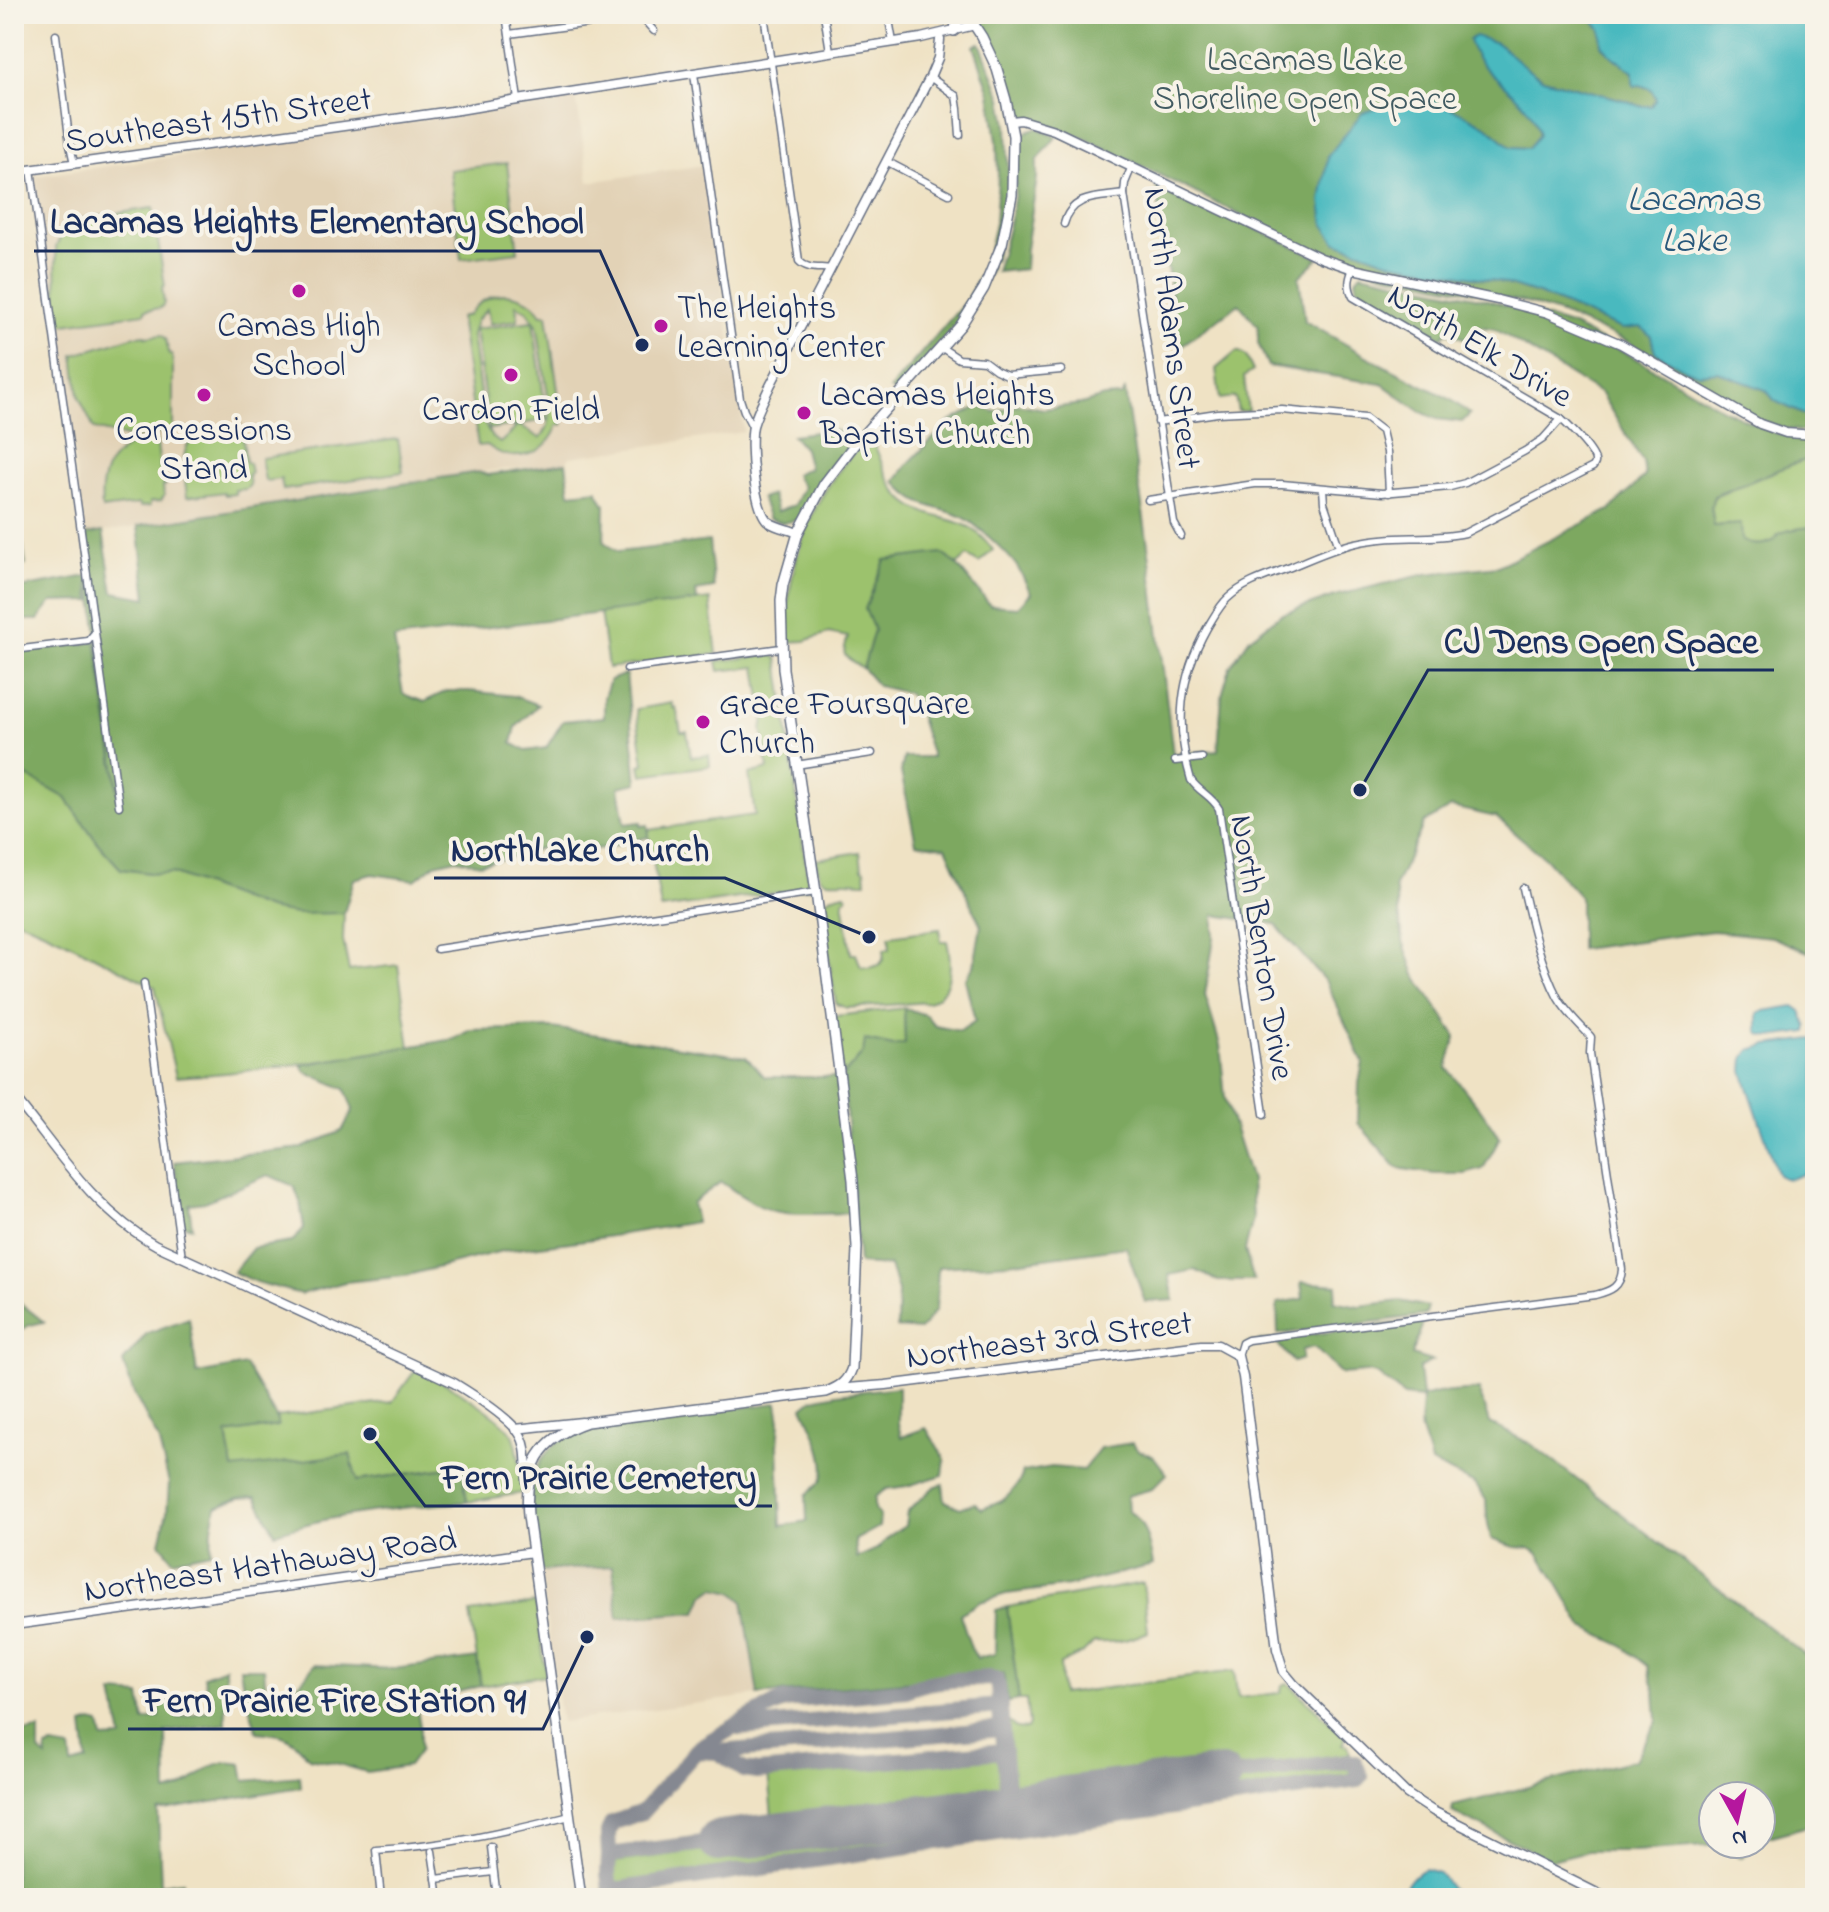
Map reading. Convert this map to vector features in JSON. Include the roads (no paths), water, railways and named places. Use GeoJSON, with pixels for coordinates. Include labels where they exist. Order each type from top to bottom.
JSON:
{"type":"FeatureCollection","features":[{"type":"Feature","properties":{"kind":"main road"},"geometry":{"type":"LineString","coordinates":[[954,31],[960,14]]}},
{"type":"Feature","properties":{"kind":"main road"},"geometry":{"type":"LineString","coordinates":[[834,1389],[850,1376],[854,1358],[857,1223],[816,892],[781,648],[783,585],[798,533],[816,497],[869,428],[961,325],[978,299],[1002,244],[1013,186],[1011,121],[1000,77],[967,14]]}},
{"type":"Feature","properties":{"kind":"main road","name":"Northeast 3rd Street"},"geometry":{"type":"LineString","coordinates":[[587,1422],[834,1389]]}},
{"type":"Feature","properties":{"kind":"main road"},"geometry":{"type":"LineString","coordinates":[[581,1898],[526,1500],[527,1482],[534,1462],[546,1445],[564,1431],[587,1422]]}},
{"type":"Feature","properties":{"kind":"street"},"geometry":{"type":"LineString","coordinates":[[506,14],[518,100]]}},
{"type":"Feature","properties":{"kind":"street"},"geometry":{"type":"LineString","coordinates":[[764,14],[799,261],[810,267],[831,269]]}},
{"type":"Feature","properties":{"kind":"street"},"geometry":{"type":"LineString","coordinates":[[824,14],[830,51]]}},
{"type":"Feature","properties":{"kind":"street"},"geometry":{"type":"LineString","coordinates":[[888,14],[893,42]]}},
{"type":"Feature","properties":{"kind":"street"},"geometry":{"type":"LineString","coordinates":[[509,34],[628,18],[644,20],[654,31]]}},
{"type":"Feature","properties":{"kind":"street"},"geometry":{"type":"LineString","coordinates":[[921,38],[975,25]]}},
{"type":"Feature","properties":{"kind":"street"},"geometry":{"type":"LineString","coordinates":[[921,38],[940,40],[969,31],[975,25]]}},
{"type":"Feature","properties":{"kind":"street"},"geometry":{"type":"LineString","coordinates":[[56,35],[70,145],[76,163]]}},
{"type":"Feature","properties":{"kind":"street","name":"Southeast 15th Street"},"geometry":{"type":"LineString","coordinates":[[14,172],[428,115],[921,38]]}},
{"type":"Feature","properties":{"kind":"street"},"geometry":{"type":"LineString","coordinates":[[798,533],[769,522],[763,516],[753,463],[753,428],[770,386],[930,77],[938,58],[940,40]]}},
{"type":"Feature","properties":{"kind":"street"},"geometry":{"type":"LineString","coordinates":[[694,74],[740,399],[753,428]]}},
{"type":"Feature","properties":{"kind":"street"},"geometry":{"type":"LineString","coordinates":[[930,77],[956,96],[960,135]]}},
{"type":"Feature","properties":{"kind":"street"},"geometry":{"type":"LineString","coordinates":[[1011,121],[1021,120],[1048,127],[1309,253],[1353,269],[1525,306],[1569,321],[1621,344],[1760,424],[1786,433],[1815,435]]}},
{"type":"Feature","properties":{"kind":"street"},"geometry":{"type":"LineString","coordinates":[[886,161],[949,194]]}},
{"type":"Feature","properties":{"kind":"street","name":"North Adams Street"},"geometry":{"type":"LineString","coordinates":[[1132,166],[1124,194],[1174,523],[1181,536]]}},
{"type":"Feature","properties":{"kind":"street"},"geometry":{"type":"LineString","coordinates":[[31,169],[119,806]]}},
{"type":"Feature","properties":{"kind":"street"},"geometry":{"type":"LineString","coordinates":[[1064,224],[1068,210],[1080,201],[1124,194]]}},
{"type":"Feature","properties":{"kind":"street","name":"North Elk Drive"},"geometry":{"type":"LineString","coordinates":[[1353,269],[1349,277],[1353,297],[1561,419],[1575,432],[1594,457],[1595,463]]}},
{"type":"Feature","properties":{"kind":"street"},"geometry":{"type":"LineString","coordinates":[[942,348],[959,359],[984,361],[1007,375],[1061,370]]}},
{"type":"Feature","properties":{"kind":"street"},"geometry":{"type":"LineString","coordinates":[[1158,422],[1264,409],[1365,418],[1382,431],[1389,493]]}},
{"type":"Feature","properties":{"kind":"street"},"geometry":{"type":"LineString","coordinates":[[1148,500],[1255,484],[1389,493],[1440,489],[1465,483],[1525,451],[1543,439],[1561,419]]}},
{"type":"Feature","properties":{"kind":"street","name":"North Benton Drive"},"geometry":{"type":"LineString","coordinates":[[1264,1114],[1219,809],[1212,797],[1191,780],[1181,721],[1184,685],[1195,652],[1219,608],[1249,584],[1339,547],[1367,541],[1465,533],[1593,467],[1595,463]]}},
{"type":"Feature","properties":{"kind":"street"},"geometry":{"type":"LineString","coordinates":[[1323,489],[1324,506],[1339,547]]}},
{"type":"Feature","properties":{"kind":"street"},"geometry":{"type":"LineString","coordinates":[[14,650],[88,641],[95,631]]}},
{"type":"Feature","properties":{"kind":"street"},"geometry":{"type":"LineString","coordinates":[[627,669],[781,648]]}},
{"type":"Feature","properties":{"kind":"street"},"geometry":{"type":"LineString","coordinates":[[796,765],[872,753]]}},
{"type":"Feature","properties":{"kind":"street"},"geometry":{"type":"LineString","coordinates":[[1175,761],[1202,758]]}},
{"type":"Feature","properties":{"kind":"street","name":"Northeast 3rd Street"},"geometry":{"type":"LineString","coordinates":[[834,1389],[1201,1345],[1218,1345],[1238,1356],[1242,1343],[1248,1340],[1595,1295],[1614,1289],[1620,1282],[1622,1269],[1590,1053],[1591,1037],[1566,1009],[1551,982],[1523,888]]}},
{"type":"Feature","properties":{"kind":"street"},"geometry":{"type":"LineString","coordinates":[[437,949],[816,892]]}},
{"type":"Feature","properties":{"kind":"street"},"geometry":{"type":"LineString","coordinates":[[144,983],[182,1257]]}},
{"type":"Feature","properties":{"kind":"street"},"geometry":{"type":"LineString","coordinates":[[14,1097],[96,1198],[143,1238],[454,1383],[492,1409],[521,1436],[527,1482]]}},
{"type":"Feature","properties":{"kind":"street"},"geometry":{"type":"LineString","coordinates":[[1238,1356],[1277,1649],[1284,1672],[1419,1803],[1607,1898]]}},
{"type":"Feature","properties":{"kind":"street","name":"Northeast 3rd Street"},"geometry":{"type":"LineString","coordinates":[[515,1429],[587,1422]]}},
{"type":"Feature","properties":{"kind":"street","name":"Northeast Hathaway Road"},"geometry":{"type":"LineString","coordinates":[[14,1625],[533,1552]]}},
{"type":"Feature","properties":{"kind":"street"},"geometry":{"type":"LineString","coordinates":[[381,1898],[376,1850],[462,1841],[570,1816]]}},
{"type":"Feature","properties":{"kind":"street"},"geometry":{"type":"LineString","coordinates":[[491,1847],[497,1898]]}},
{"type":"Feature","properties":{"kind":"street"},"geometry":{"type":"LineString","coordinates":[[432,1851],[439,1898]]}},
{"type":"Feature","properties":{"kind":"street"},"geometry":{"type":"LineString","coordinates":[[436,1879],[493,1872]]}},
{"type":"Feature","properties":{"kind":"water","name":"Lacamas Lake"},"geometry":{"type":"Polygon","coordinates":[[[1587,14],[1815,14],[1815,420],[1775,401],[1766,390],[1718,372],[1699,374],[1686,370],[1655,352],[1651,336],[1641,327],[1622,329],[1541,295],[1497,281],[1394,263],[1336,242],[1324,225],[1321,201],[1328,156],[1362,113],[1402,100],[1423,97],[1486,126],[1511,147],[1528,148],[1539,135],[1526,107],[1483,66],[1475,54],[1469,40],[1475,36],[1497,43],[1543,79],[1639,106],[1651,106],[1656,99],[1651,89],[1634,86],[1633,72],[1602,45],[1601,29],[1587,14]]]}},
{"type":"Feature","properties":{"kind":"water"},"geometry":{"type":"Polygon","coordinates":[[[1794,1006],[1801,1011],[1807,1032],[1771,1037],[1761,1035],[1758,1031],[1758,1014],[1794,1006]]]}},
{"type":"Feature","properties":{"kind":"water"},"geometry":{"type":"Polygon","coordinates":[[[1815,1040],[1815,1168],[1787,1178],[1778,1175],[1743,1071],[1744,1058],[1750,1050],[1767,1045],[1815,1040]]]}},
{"type":"Feature","properties":{"kind":"water"},"geometry":{"type":"Polygon","coordinates":[[[1425,1869],[1439,1873],[1455,1898],[1399,1898],[1413,1877],[1425,1869]]]}},
{"type":"Feature","properties":{"kind":"place","name":"Camas High School"},"geometry":{"type":"Point","coordinates":[299,291]}},
{"type":"Feature","properties":{"kind":"place","name":"The Heights Learning Center"},"geometry":{"type":"Point","coordinates":[661,326]}},
{"type":"Feature","properties":{"kind":"place","name":"Lacamas Heights Elementary School"},"geometry":{"type":"Point","coordinates":[642,345]}},
{"type":"Feature","properties":{"kind":"place","name":"Cardon Field"},"geometry":{"type":"Point","coordinates":[511,375]}},
{"type":"Feature","properties":{"kind":"place","name":"Concessions Stand"},"geometry":{"type":"Point","coordinates":[204,395]}},
{"type":"Feature","properties":{"kind":"place","name":"Lacamas Heights Baptist Church"},"geometry":{"type":"Point","coordinates":[804,413]}},
{"type":"Feature","properties":{"kind":"place","name":"Grace Foursquare Church"},"geometry":{"type":"Point","coordinates":[703,722]}},
{"type":"Feature","properties":{"kind":"place","name":"CJ Dens Open Space"},"geometry":{"type":"Point","coordinates":[1360,790]}},
{"type":"Feature","properties":{"kind":"place","name":"NorthLake Church"},"geometry":{"type":"Point","coordinates":[869,937]}},
{"type":"Feature","properties":{"kind":"place","name":"Fern Prairie Cemetery"},"geometry":{"type":"Point","coordinates":[370,1434]}},
{"type":"Feature","properties":{"kind":"place","name":"Fern Prairie Fire Station 91"},"geometry":{"type":"Point","coordinates":[587,1637]}},
{"type":"Feature","properties":{"kind":"park label","name":"Lacamas Lake Shoreline Open Space"},"geometry":{"type":"Point","coordinates":[1305,78]}}]}
